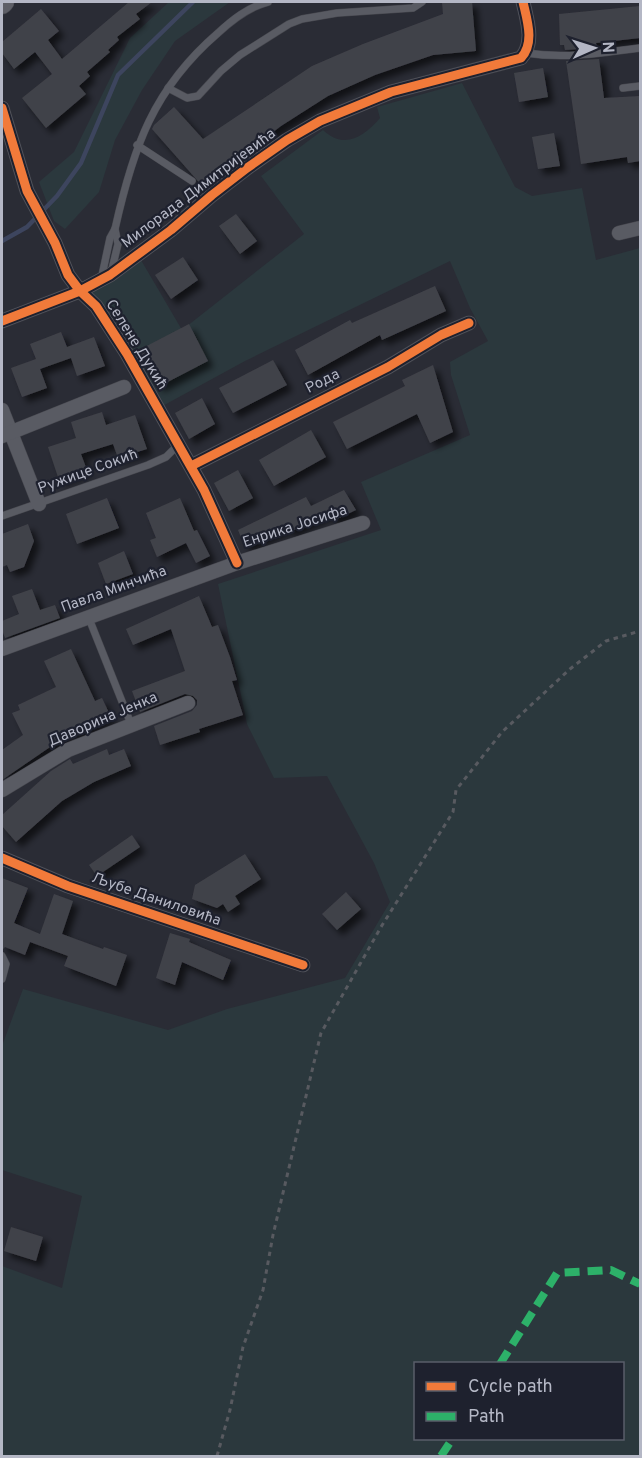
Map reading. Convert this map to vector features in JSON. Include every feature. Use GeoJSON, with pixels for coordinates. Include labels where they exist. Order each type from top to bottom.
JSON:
{"type":"FeatureCollection","features":[{"type":"Feature","properties":{"kind":"street"},"geometry":{"type":"LineString","coordinates":[[523,2],[528,33],[526,52]]}},
{"type":"Feature","properties":{"kind":"street","name":"Милорада Димитријевића"},"geometry":{"type":"LineString","coordinates":[[2,321],[80,291],[105,278],[171,230],[247,168],[287,140],[320,121],[391,92],[514,61],[526,52]]}},
{"type":"Feature","properties":{"kind":"street","name":"Селене Дукић"},"geometry":{"type":"LineString","coordinates":[[2,108],[33,203],[68,275],[107,322],[179,444],[220,521],[237,563]]}},
{"type":"Feature","properties":{"kind":"street"},"geometry":{"type":"LineString","coordinates":[[619,233],[640,228]]}},
{"type":"Feature","properties":{"kind":"street","name":"Рода"},"geometry":{"type":"LineString","coordinates":[[191,466],[388,367],[441,335],[469,323]]}},
{"type":"Feature","properties":{"kind":"street"},"geometry":{"type":"LineString","coordinates":[[6,434],[124,387]]}},
{"type":"Feature","properties":{"kind":"street"},"geometry":{"type":"LineString","coordinates":[[2,410],[6,434],[39,504]]}},
{"type":"Feature","properties":{"kind":"street","name":"Енрика Јосифа"},"geometry":{"type":"LineString","coordinates":[[237,563],[363,523]]}},
{"type":"Feature","properties":{"kind":"street","name":"Павла Минчића"},"geometry":{"type":"LineString","coordinates":[[2,649],[237,563]]}},
{"type":"Feature","properties":{"kind":"street","name":"Даворина Јенка"},"geometry":{"type":"LineString","coordinates":[[2,790],[68,750],[188,703]]}},
{"type":"Feature","properties":{"kind":"street","name":"Љубе Даниловића"},"geometry":{"type":"LineString","coordinates":[[2,858],[68,886],[303,965]]}},
{"type":"Feature","properties":{"kind":"lane"},"geometry":{"type":"LineString","coordinates":[[105,278],[118,243],[115,229],[125,185],[137,145],[154,109],[189,60],[204,45],[235,18],[268,2]]}},
{"type":"Feature","properties":{"kind":"lane"},"geometry":{"type":"LineString","coordinates":[[168,88],[187,98],[198,96],[221,71],[240,55],[289,24],[302,19],[337,13],[413,8],[422,2]]}},
{"type":"Feature","properties":{"kind":"lane"},"geometry":{"type":"LineString","coordinates":[[526,52],[548,56],[580,56],[640,48]]}},
{"type":"Feature","properties":{"kind":"lane"},"geometry":{"type":"LineString","coordinates":[[623,88],[640,86]]}},
{"type":"Feature","properties":{"kind":"lane"},"geometry":{"type":"LineString","coordinates":[[137,145],[192,181]]}},
{"type":"Feature","properties":{"kind":"lane","name":"Ружице Сокић"},"geometry":{"type":"LineString","coordinates":[[2,516],[148,465],[166,457],[179,444]]}},
{"type":"Feature","properties":{"kind":"lane"},"geometry":{"type":"LineString","coordinates":[[88,616],[131,724]]}},
{"type":"Feature","properties":{"kind":"lane"},"geometry":{"type":"LineString","coordinates":[[2,956],[6,960],[2,979]]}},
{"type":"Feature","properties":{"kind":"path"},"geometry":{"type":"LineString","coordinates":[[217,1456],[230,1410],[243,1347],[263,1290],[273,1235],[321,1033],[381,927],[453,812],[456,790],[502,732],[570,669],[606,641],[640,631]]}},
{"type":"Feature","properties":{"kind":"shaded area"},"geometry":{"type":"Polygon","coordinates":[[[169,2],[230,2],[175,41],[142,90],[115,140],[99,192],[65,229],[54,221],[39,182],[74,152],[130,38],[169,2]]]}},
{"type":"Feature","properties":{"kind":"shaded area"},"geometry":{"type":"Polygon","coordinates":[[[462,83],[515,187],[532,196],[582,188],[596,260],[640,248],[640,1456],[2,1456],[2,1266],[62,1288],[82,1196],[2,1170],[2,1046],[23,989],[168,1030],[227,1009],[345,978],[390,902],[374,863],[327,776],[274,778],[247,724],[218,584],[381,530],[361,482],[470,435],[451,375],[450,362],[488,341],[470,308],[450,261],[245,361],[157,409],[80,291],[138,255],[182,330],[304,234],[261,176],[323,130],[339,139],[353,139],[367,131],[380,118],[377,107],[462,83]]]}},
{"type":"Feature","properties":{"kind":"building"},"geometry":{"type":"Polygon","coordinates":[[[129,2],[152,2],[136,14],[140,19],[117,37],[119,40],[108,50],[110,52],[87,72],[90,76],[79,86],[86,94],[46,128],[22,98],[52,74],[35,52],[14,69],[2,53],[2,42],[41,9],[59,31],[48,40],[62,59],[129,2]]]}},
{"type":"Feature","properties":{"kind":"building"},"geometry":{"type":"Polygon","coordinates":[[[442,2],[472,2],[476,51],[433,55],[375,75],[328,96],[281,126],[204,188],[152,129],[174,107],[203,139],[312,66],[443,14],[442,2]]]}},
{"type":"Feature","properties":{"kind":"building"},"geometry":{"type":"Polygon","coordinates":[[[640,6],[640,38],[596,43],[597,48],[565,50],[564,45],[560,45],[559,14],[640,6]]]}},
{"type":"Feature","properties":{"kind":"building"},"geometry":{"type":"Polygon","coordinates":[[[599,59],[604,98],[640,96],[640,161],[628,163],[627,157],[581,164],[566,61],[599,59]]]}},
{"type":"Feature","properties":{"kind":"building"},"geometry":{"type":"Polygon","coordinates":[[[543,68],[548,97],[519,102],[514,73],[543,68]]]}},
{"type":"Feature","properties":{"kind":"building"},"geometry":{"type":"Polygon","coordinates":[[[554,133],[560,166],[538,169],[532,137],[554,133]]]}},
{"type":"Feature","properties":{"kind":"building"},"geometry":{"type":"Polygon","coordinates":[[[236,214],[257,241],[240,254],[219,226],[236,214]]]}},
{"type":"Feature","properties":{"kind":"building"},"geometry":{"type":"Polygon","coordinates":[[[183,257],[198,280],[171,299],[155,275],[183,257]]]}},
{"type":"Feature","properties":{"kind":"building"},"geometry":{"type":"Polygon","coordinates":[[[435,286],[446,311],[382,340],[380,335],[308,375],[295,350],[350,320],[352,323],[435,286]]]}},
{"type":"Feature","properties":{"kind":"building"},"geometry":{"type":"Polygon","coordinates":[[[189,324],[208,361],[158,387],[139,350],[189,324]]]}},
{"type":"Feature","properties":{"kind":"building"},"geometry":{"type":"Polygon","coordinates":[[[61,332],[67,347],[94,337],[105,366],[77,376],[71,358],[40,369],[47,388],[22,397],[11,368],[36,359],[30,344],[61,332]]]}},
{"type":"Feature","properties":{"kind":"building"},"geometry":{"type":"Polygon","coordinates":[[[273,360],[287,385],[233,413],[219,388],[273,360]]]}},
{"type":"Feature","properties":{"kind":"building"},"geometry":{"type":"Polygon","coordinates":[[[433,365],[453,432],[430,443],[417,414],[347,449],[333,422],[405,386],[402,380],[433,365]]]}},
{"type":"Feature","properties":{"kind":"building"},"geometry":{"type":"Polygon","coordinates":[[[202,398],[215,424],[189,439],[175,413],[202,398]]]}},
{"type":"Feature","properties":{"kind":"building"},"geometry":{"type":"Polygon","coordinates":[[[102,412],[106,425],[135,415],[147,449],[118,458],[113,444],[81,454],[87,470],[59,480],[48,447],[76,438],[71,422],[102,412]]]}},
{"type":"Feature","properties":{"kind":"building"},"geometry":{"type":"Polygon","coordinates":[[[311,430],[326,457],[274,486],[259,460],[311,430]]]}},
{"type":"Feature","properties":{"kind":"building"},"geometry":{"type":"Polygon","coordinates":[[[238,470],[253,498],[229,511],[214,483],[238,470]]]}},
{"type":"Feature","properties":{"kind":"building"},"geometry":{"type":"Polygon","coordinates":[[[344,490],[356,510],[333,521],[329,513],[290,532],[288,527],[245,547],[238,530],[306,497],[311,506],[344,490]]]}},
{"type":"Feature","properties":{"kind":"building"},"geometry":{"type":"Polygon","coordinates":[[[107,498],[119,528],[77,544],[66,514],[107,498]]]}},
{"type":"Feature","properties":{"kind":"building"},"geometry":{"type":"Polygon","coordinates":[[[180,498],[194,531],[197,530],[210,556],[196,563],[186,543],[157,557],[150,540],[156,538],[146,513],[180,498]]]}},
{"type":"Feature","properties":{"kind":"building"},"geometry":{"type":"Polygon","coordinates":[[[28,524],[34,541],[24,567],[10,572],[7,565],[2,567],[2,534],[28,524]]]}},
{"type":"Feature","properties":{"kind":"building"},"geometry":{"type":"Polygon","coordinates":[[[124,551],[133,574],[106,584],[98,563],[124,551]]]}},
{"type":"Feature","properties":{"kind":"building"},"geometry":{"type":"Polygon","coordinates":[[[32,589],[40,610],[55,605],[60,618],[5,638],[2,621],[19,614],[12,596],[32,589]]]}},
{"type":"Feature","properties":{"kind":"building"},"geometry":{"type":"Polygon","coordinates":[[[199,596],[212,627],[218,625],[230,657],[237,680],[232,681],[243,715],[160,745],[154,726],[192,711],[197,705],[197,700],[185,694],[140,712],[132,691],[185,671],[171,629],[133,645],[126,629],[199,596]]]}},
{"type":"Feature","properties":{"kind":"building"},"geometry":{"type":"Polygon","coordinates":[[[71,649],[95,701],[102,698],[111,717],[75,735],[72,732],[2,780],[2,750],[23,735],[12,713],[20,710],[18,705],[56,687],[44,661],[71,649]]]}},
{"type":"Feature","properties":{"kind":"building"},"geometry":{"type":"Polygon","coordinates":[[[107,749],[109,755],[124,749],[131,766],[94,782],[62,801],[16,842],[2,826],[2,815],[51,771],[70,759],[73,764],[107,749]]]}},
{"type":"Feature","properties":{"kind":"building"},"geometry":{"type":"Polygon","coordinates":[[[132,835],[140,847],[97,876],[89,865],[132,835]]]}},
{"type":"Feature","properties":{"kind":"building"},"geometry":{"type":"Polygon","coordinates":[[[245,854],[261,879],[235,896],[240,904],[228,912],[223,904],[217,908],[192,899],[195,885],[245,854]]]}},
{"type":"Feature","properties":{"kind":"building"},"geometry":{"type":"Polygon","coordinates":[[[2,878],[28,888],[14,923],[40,934],[54,894],[73,901],[62,934],[127,955],[116,986],[64,966],[68,956],[30,942],[25,955],[5,947],[2,950],[2,878]]]}},
{"type":"Feature","properties":{"kind":"building"},"geometry":{"type":"Polygon","coordinates":[[[346,892],[361,909],[337,930],[322,914],[346,892]]]}},
{"type":"Feature","properties":{"kind":"building"},"geometry":{"type":"Polygon","coordinates":[[[170,933],[190,939],[189,942],[231,960],[223,980],[182,962],[175,985],[156,978],[170,933]]]}},
{"type":"Feature","properties":{"kind":"building"},"geometry":{"type":"Polygon","coordinates":[[[11,1227],[43,1237],[36,1261],[4,1251],[11,1227]]]}},
{"type":"Feature","properties":{"kind":"waterway"},"geometry":{"type":"LineString","coordinates":[[2,241],[27,227],[57,196],[81,163],[118,75],[193,2]]}},
{"type":"Feature","properties":{"kind":"marked path"},"geometry":{"type":"LineString","coordinates":[[501,1362],[557,1273],[611,1270],[640,1284]]}},
{"type":"Feature","properties":{"kind":"marked path"},"geometry":{"type":"LineString","coordinates":[[441,1456],[452,1440]]}},
{"type":"Feature","properties":{"kind":"cycle path"},"geometry":{"type":"LineString","coordinates":[[2,321],[80,291],[110,275],[171,230],[247,168],[287,140],[320,121],[391,92],[521,58],[529,38],[523,2]]}},
{"type":"Feature","properties":{"kind":"cycle path"},"geometry":{"type":"LineString","coordinates":[[2,108],[27,191],[55,243],[68,275],[80,291],[96,306],[127,354],[204,490],[237,563]]}},
{"type":"Feature","properties":{"kind":"cycle path"},"geometry":{"type":"LineString","coordinates":[[191,466],[388,367],[441,335],[469,323]]}},
{"type":"Feature","properties":{"kind":"cycle path"},"geometry":{"type":"LineString","coordinates":[[2,858],[68,886],[303,965]]}}]}
